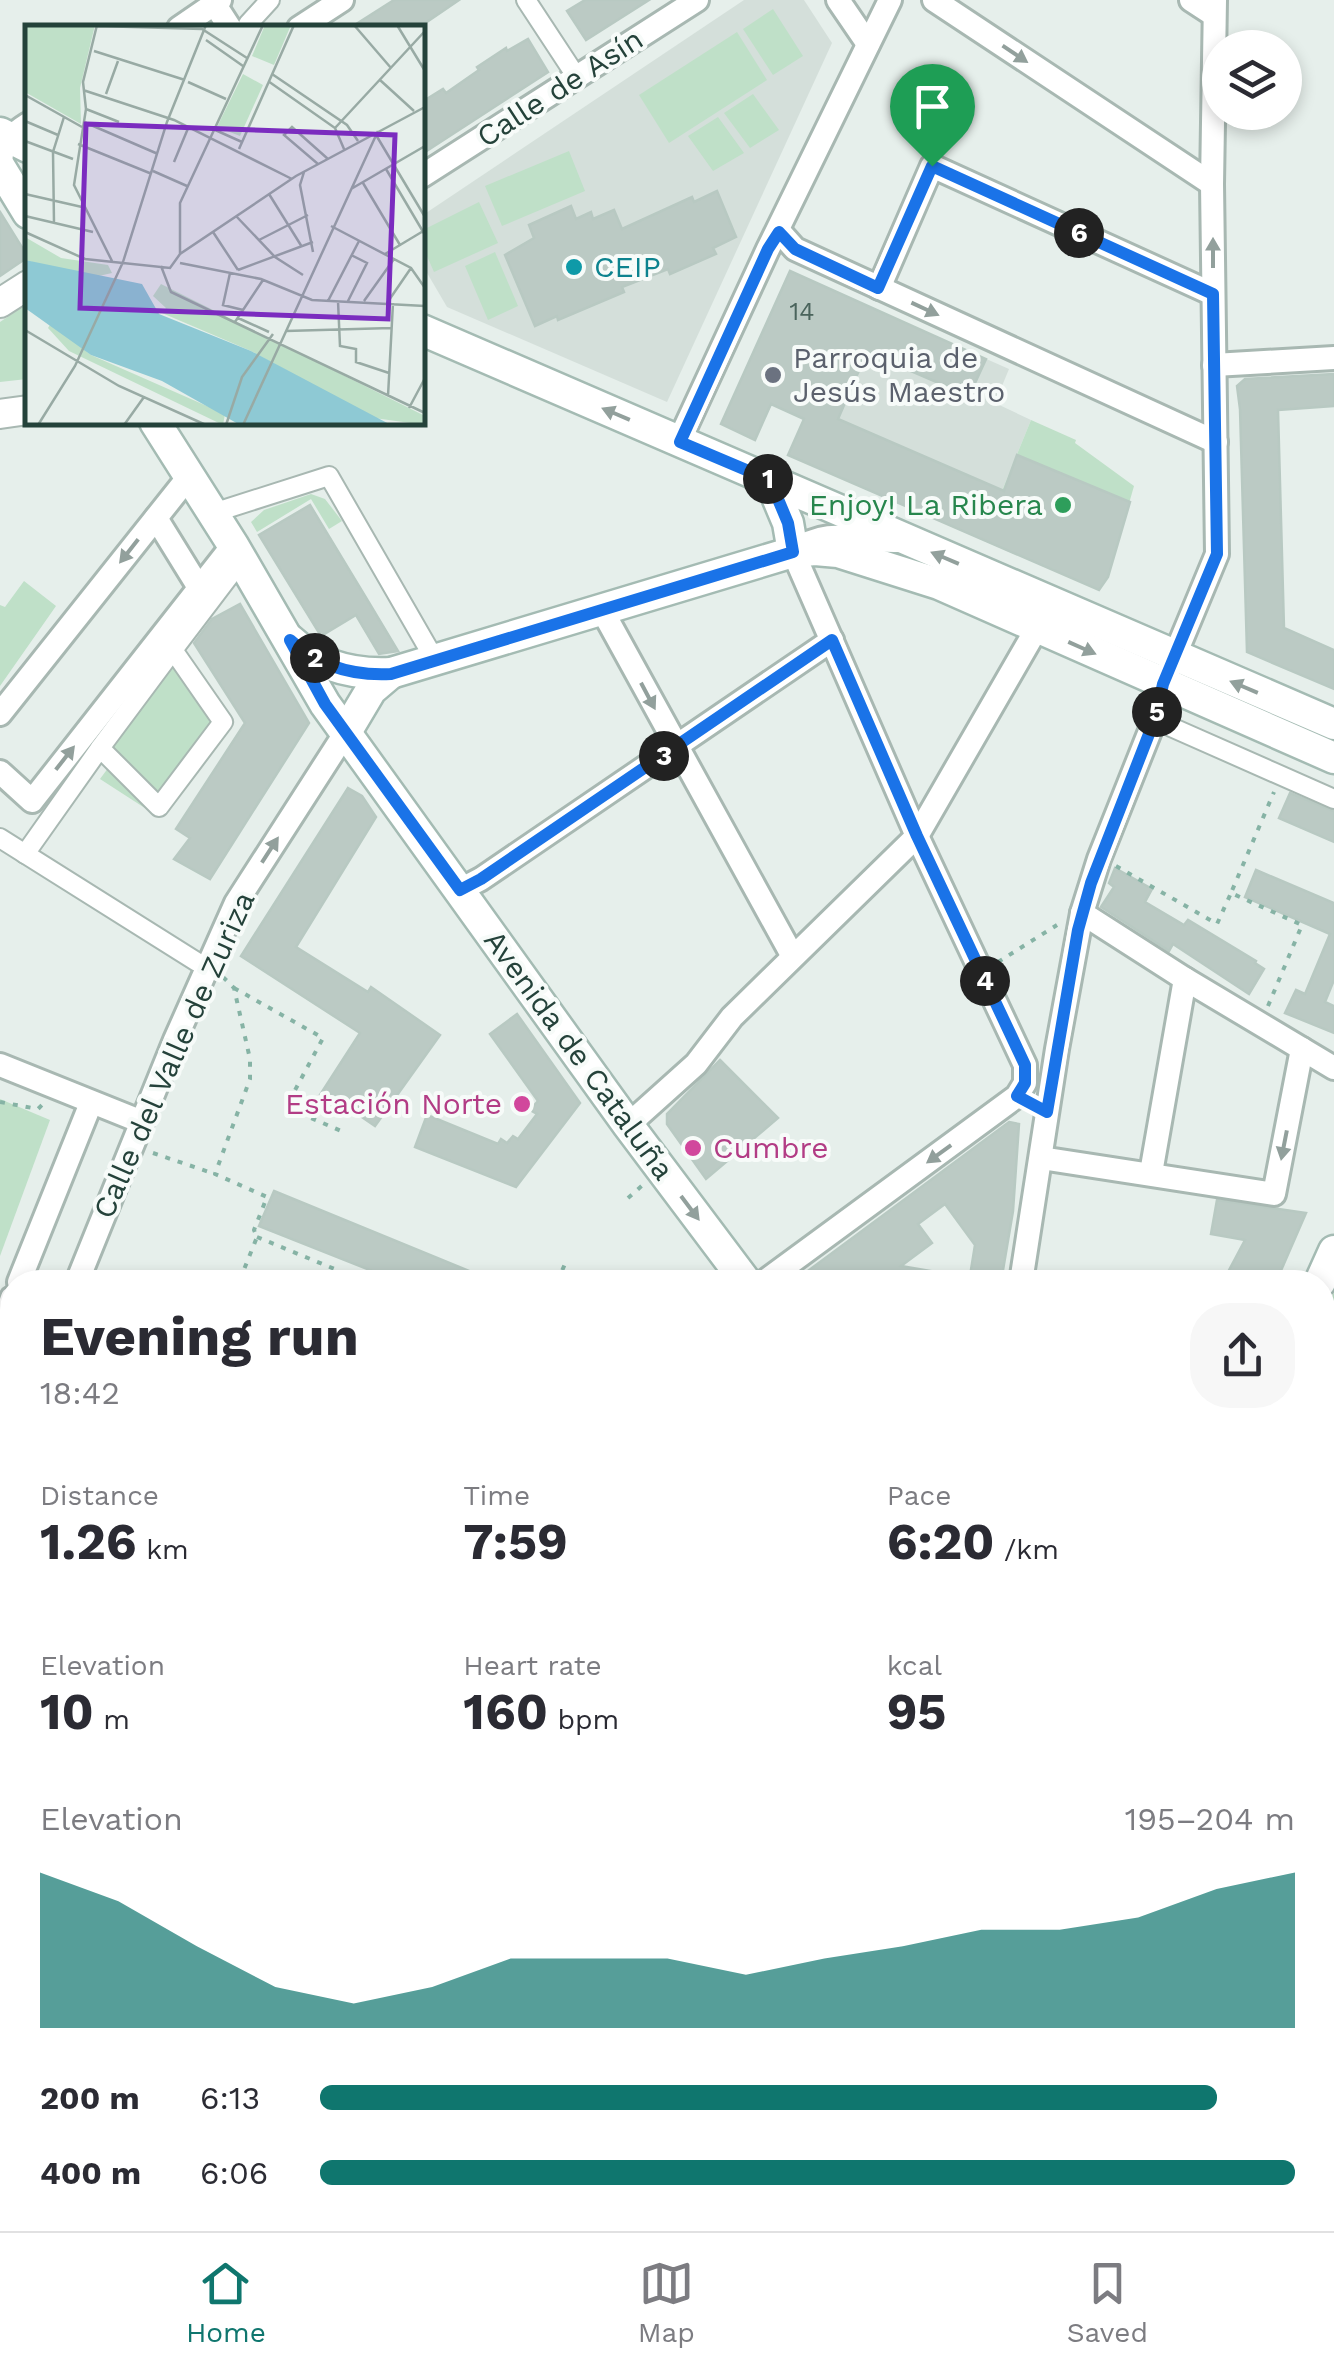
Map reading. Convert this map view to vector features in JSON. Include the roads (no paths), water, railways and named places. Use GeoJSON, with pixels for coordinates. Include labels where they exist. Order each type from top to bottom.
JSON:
{"type":"FeatureCollection","features":[{"type":"Feature","properties":{"kind":"main road"},"geometry":{"type":"LineString","coordinates":[[1,168],[25,208]]}},
{"type":"Feature","properties":{"kind":"main road"},"geometry":{"type":"LineString","coordinates":[[425,330],[905,541],[1168,670],[1334,758]]}},
{"type":"Feature","properties":{"kind":"main road","name":"Avenida de Cataluña"},"geometry":{"type":"LineString","coordinates":[[157,425],[212,513],[231,560],[290,640],[325,704],[737,1270]]}},
{"type":"Feature","properties":{"kind":"main road"},"geometry":{"type":"LineString","coordinates":[[770,480],[788,523],[793,552]]}},
{"type":"Feature","properties":{"kind":"main road"},"geometry":{"type":"LineString","coordinates":[[290,640],[337,668],[391,674],[793,552],[815,550],[853,556],[939,584],[1036,628],[1334,724]]}},
{"type":"Feature","properties":{"kind":"main road"},"geometry":{"type":"LineString","coordinates":[[346,732],[371,690],[391,674]]}},
{"type":"Feature","properties":{"kind":"street"},"geometry":{"type":"LineString","coordinates":[[240,25],[270,0]]}},
{"type":"Feature","properties":{"kind":"street"},"geometry":{"type":"LineString","coordinates":[[304,25],[342,0]]}},
{"type":"Feature","properties":{"kind":"street"},"geometry":{"type":"LineString","coordinates":[[526,0],[576,76]]}},
{"type":"Feature","properties":{"kind":"street","name":"Calle de Asín"},"geometry":{"type":"LineString","coordinates":[[425,174],[697,0]]}},
{"type":"Feature","properties":{"kind":"street"},"geometry":{"type":"LineString","coordinates":[[838,0],[868,44]]}},
{"type":"Feature","properties":{"kind":"street"},"geometry":{"type":"LineString","coordinates":[[680,442],[768,249],[890,0]]}},
{"type":"Feature","properties":{"kind":"street"},"geometry":{"type":"LineString","coordinates":[[934,0],[1212,184]]}},
{"type":"Feature","properties":{"kind":"street"},"geometry":{"type":"LineString","coordinates":[[1023,1270],[1076,915],[1156,716],[1168,670],[1217,554],[1212,184],[1215,8],[1191,0]]}},
{"type":"Feature","properties":{"kind":"street"},"geometry":{"type":"LineString","coordinates":[[182,25],[216,1],[238,25]]}},
{"type":"Feature","properties":{"kind":"street"},"geometry":{"type":"LineString","coordinates":[[1,168],[2,148],[16,135]]}},
{"type":"Feature","properties":{"kind":"street"},"geometry":{"type":"LineString","coordinates":[[878,288],[932,166],[1213,294]]}},
{"type":"Feature","properties":{"kind":"street"},"geometry":{"type":"LineString","coordinates":[[779,232],[795,249],[1216,442]]}},
{"type":"Feature","properties":{"kind":"street"},"geometry":{"type":"LineString","coordinates":[[0,303],[25,287]]}},
{"type":"Feature","properties":{"kind":"street"},"geometry":{"type":"LineString","coordinates":[[1214,365],[1334,358]]}},
{"type":"Feature","properties":{"kind":"street"},"geometry":{"type":"LineString","coordinates":[[0,414],[25,410]]}},
{"type":"Feature","properties":{"kind":"street"},"geometry":{"type":"LineString","coordinates":[[0,714],[190,475]]}},
{"type":"Feature","properties":{"kind":"street"},"geometry":{"type":"LineString","coordinates":[[212,513],[329,476],[436,660]]}},
{"type":"Feature","properties":{"kind":"street"},"geometry":{"type":"LineString","coordinates":[[156,518],[198,586]]}},
{"type":"Feature","properties":{"kind":"street"},"geometry":{"type":"LineString","coordinates":[[780,1270],[1017,1096],[1026,1077],[986,970],[917,836],[793,552],[828,535],[905,541]]}},
{"type":"Feature","properties":{"kind":"street"},"geometry":{"type":"LineString","coordinates":[[0,772],[32,801],[198,586],[231,560]]}},
{"type":"Feature","properties":{"kind":"street"},"geometry":{"type":"LineString","coordinates":[[25,854],[173,650],[231,560]]}},
{"type":"Feature","properties":{"kind":"street"},"geometry":{"type":"LineString","coordinates":[[602,610],[792,955]]}},
{"type":"Feature","properties":{"kind":"street"},"geometry":{"type":"LineString","coordinates":[[628,1125],[696,1064],[732,1017],[792,955],[809,944],[917,836],[1036,628]]}},
{"type":"Feature","properties":{"kind":"street"},"geometry":{"type":"LineString","coordinates":[[460,890],[832,640]]}},
{"type":"Feature","properties":{"kind":"street"},"geometry":{"type":"LineString","coordinates":[[100,748],[159,808],[223,722],[173,650]]}},
{"type":"Feature","properties":{"kind":"street"},"geometry":{"type":"LineString","coordinates":[[1171,727],[1334,799]]}},
{"type":"Feature","properties":{"kind":"street","name":"Calle del Valle de Zuriza"},"geometry":{"type":"LineString","coordinates":[[82,1270],[236,904],[346,732]]}},
{"type":"Feature","properties":{"kind":"street"},"geometry":{"type":"LineString","coordinates":[[0,838],[198,962]]}},
{"type":"Feature","properties":{"kind":"street"},"geometry":{"type":"LineString","coordinates":[[1076,915],[1334,1068]]}},
{"type":"Feature","properties":{"kind":"street"},"geometry":{"type":"LineString","coordinates":[[1151,1174],[1184,980]]}},
{"type":"Feature","properties":{"kind":"street"},"geometry":{"type":"LineString","coordinates":[[1019,1053],[1040,1056],[1057,1049]]}},
{"type":"Feature","properties":{"kind":"street"},"geometry":{"type":"LineString","coordinates":[[1041,1158],[1274,1194],[1302,1050]]}},
{"type":"Feature","properties":{"kind":"street"},"geometry":{"type":"LineString","coordinates":[[0,1066],[142,1122]]}},
{"type":"Feature","properties":{"kind":"street"},"geometry":{"type":"LineString","coordinates":[[1017,1096],[1047,1112]]}},
{"type":"Feature","properties":{"kind":"street"},"geometry":{"type":"LineString","coordinates":[[24,1270],[91,1102]]}},
{"type":"Feature","properties":{"kind":"place","name":"CEIP"},"geometry":{"type":"Point","coordinates":[574,267]}},
{"type":"Feature","properties":{"kind":"place","name":"Parroquia de Jesús Maestro"},"geometry":{"type":"Point","coordinates":[773,375]}},
{"type":"Feature","properties":{"kind":"place","name":"Enjoy! La Ribera"},"geometry":{"type":"Point","coordinates":[1063,505]}},
{"type":"Feature","properties":{"kind":"place","name":"Estación Norte"},"geometry":{"type":"Point","coordinates":[522,1104]}},
{"type":"Feature","properties":{"kind":"place","name":"Cumbre"},"geometry":{"type":"Point","coordinates":[693,1148]}}]}
